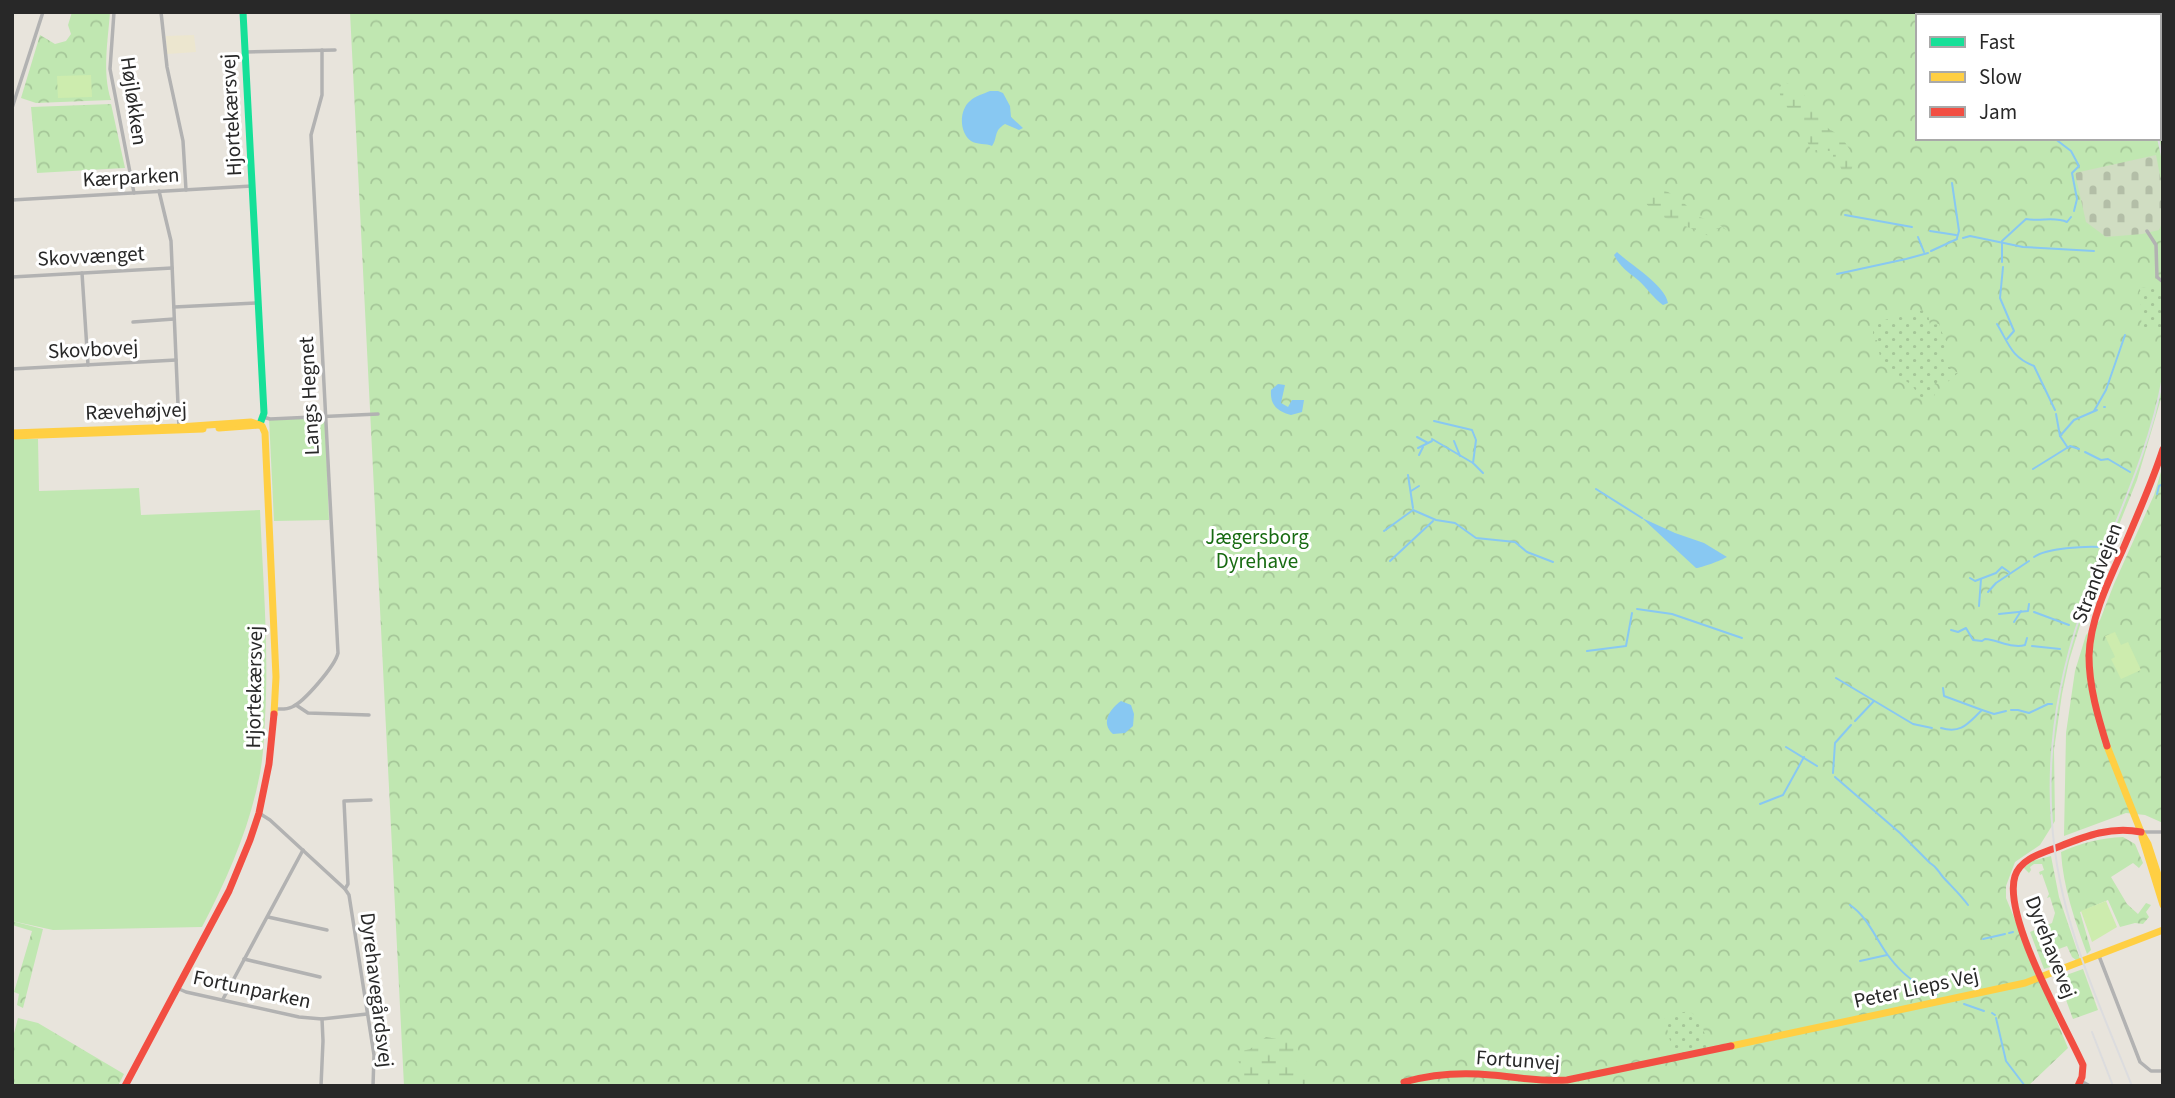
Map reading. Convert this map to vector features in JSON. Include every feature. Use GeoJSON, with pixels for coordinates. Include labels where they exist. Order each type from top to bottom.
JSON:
{"type":"FeatureCollection","features":[{"type":"Feature","properties":{"kind":"street"},"geometry":{"type":"LineString","coordinates":[[12,108],[43,12]]}},
{"type":"Feature","properties":{"kind":"street","name":"Højløkken"},"geometry":{"type":"LineString","coordinates":[[114,12],[110,69],[134,193]]}},
{"type":"Feature","properties":{"kind":"street"},"geometry":{"type":"LineString","coordinates":[[161,12],[167,67],[183,141],[186,190]]}},
{"type":"Feature","properties":{"kind":"street","name":"Hjortekærsvej"},"geometry":{"type":"LineString","coordinates":[[125,1086],[229,891],[258,813],[269,764],[276,677],[265,433],[261,422],[253,186],[243,12]]}},
{"type":"Feature","properties":{"kind":"street","name":"Langs Hegnet"},"geometry":{"type":"LineString","coordinates":[[296,705],[334,665],[338,653],[311,135],[322,95],[322,50]]}},
{"type":"Feature","properties":{"kind":"street"},"geometry":{"type":"LineString","coordinates":[[245,52],[335,50]]}},
{"type":"Feature","properties":{"kind":"street","name":"Kærparken"},"geometry":{"type":"LineString","coordinates":[[12,200],[253,186]]}},
{"type":"Feature","properties":{"kind":"street"},"geometry":{"type":"LineString","coordinates":[[159,191],[170,236],[179,429]]}},
{"type":"Feature","properties":{"kind":"street"},"geometry":{"type":"LineString","coordinates":[[2147,231],[2155,241],[2157,277],[2163,282]]}},
{"type":"Feature","properties":{"kind":"street","name":"Skovvænget"},"geometry":{"type":"LineString","coordinates":[[12,276],[172,268]]}},
{"type":"Feature","properties":{"kind":"street"},"geometry":{"type":"LineString","coordinates":[[82,273],[88,365]]}},
{"type":"Feature","properties":{"kind":"street"},"geometry":{"type":"LineString","coordinates":[[174,307],[258,303]]}},
{"type":"Feature","properties":{"kind":"street"},"geometry":{"type":"LineString","coordinates":[[133,321],[174,319]]}},
{"type":"Feature","properties":{"kind":"street","name":"Skovbovej"},"geometry":{"type":"LineString","coordinates":[[12,369],[176,360]]}},
{"type":"Feature","properties":{"kind":"street","name":"Rævehøjvej"},"geometry":{"type":"LineString","coordinates":[[12,435],[179,429],[270,419],[378,414]]}},
{"type":"Feature","properties":{"kind":"street","name":"Strandvejen"},"geometry":{"type":"LineString","coordinates":[[2163,449],[2145,500],[2111,575],[2094,624],[2089,660],[2092,689],[2100,722],[2141,832],[2163,905]]}},
{"type":"Feature","properties":{"kind":"street"},"geometry":{"type":"LineString","coordinates":[[275,709],[296,705],[308,713],[369,715]]}},
{"type":"Feature","properties":{"kind":"street"},"geometry":{"type":"LineString","coordinates":[[358,708],[359,714]]}},
{"type":"Feature","properties":{"kind":"street"},"geometry":{"type":"LineString","coordinates":[[345,889],[348,884],[344,802],[371,800]]}},
{"type":"Feature","properties":{"kind":"street","name":"Dyrehavegårdsvej"},"geometry":{"type":"LineString","coordinates":[[258,813],[270,820],[349,895],[374,1055],[373,1086]]}},
{"type":"Feature","properties":{"kind":"street","name":"Dyrehavevej"},"geometry":{"type":"LineString","coordinates":[[2090,1086],[2080,1083],[2082,1062],[2041,977],[2014,904],[2012,889],[2016,873],[2041,853],[2104,831],[2141,832]]}},
{"type":"Feature","properties":{"kind":"street"},"geometry":{"type":"LineString","coordinates":[[2141,832],[2163,832]]}},
{"type":"Feature","properties":{"kind":"street","name":"Strandvejen"},"geometry":{"type":"LineString","coordinates":[[2141,832],[2148,844],[2163,890]]}},
{"type":"Feature","properties":{"kind":"street"},"geometry":{"type":"LineString","coordinates":[[222,1000],[303,850]]}},
{"type":"Feature","properties":{"kind":"street"},"geometry":{"type":"LineString","coordinates":[[267,916],[327,930]]}},
{"type":"Feature","properties":{"kind":"street","name":"Peter Lieps Vej"},"geometry":{"type":"LineString","coordinates":[[1671,1059],[2032,980],[2095,958],[2163,929]]}},
{"type":"Feature","properties":{"kind":"street"},"geometry":{"type":"LineString","coordinates":[[2095,958],[2140,1062],[2147,1069],[2163,1071]]}},
{"type":"Feature","properties":{"kind":"street"},"geometry":{"type":"LineString","coordinates":[[244,959],[320,977]]}},
{"type":"Feature","properties":{"kind":"street","name":"Fortunparken"},"geometry":{"type":"LineString","coordinates":[[177,988],[299,1017],[322,1019],[368,1014]]}},
{"type":"Feature","properties":{"kind":"street","name":"Fortunparken"},"geometry":{"type":"LineString","coordinates":[[321,1086],[322,1019]]}},
{"type":"Feature","properties":{"kind":"street","name":"Fortunvej"},"geometry":{"type":"LineString","coordinates":[[1404,1082],[1441,1074],[1562,1082],[1671,1059]]}},
{"type":"Feature","properties":{"kind":"shaded area"},"geometry":{"type":"Polygon","coordinates":[[[194,35],[196,52],[167,54],[166,36],[194,35]]]}},
{"type":"Feature","properties":{"kind":"green space"},"geometry":{"type":"Polygon","coordinates":[[[72,12],[110,12],[106,67],[111,100],[36,103],[21,98],[40,35],[55,44],[66,41],[71,34],[68,25],[72,12]]]}},
{"type":"Feature","properties":{"kind":"green space","name":"Jægersborg Dyrehave"},"geometry":{"type":"Polygon","coordinates":[[[350,12],[2115,12],[1916,14],[1916,140],[2161,138],[2163,145],[2163,392],[2137,480],[2084,612],[2069,661],[2054,750],[2055,821],[2040,845],[2015,862],[2006,886],[2006,898],[2068,1048],[2028,1086],[404,1086],[350,12]]]}},
{"type":"Feature","properties":{"kind":"green space"},"geometry":{"type":"Polygon","coordinates":[[[91,75],[92,97],[58,98],[57,76],[91,75]]]}},
{"type":"Feature","properties":{"kind":"green space"},"geometry":{"type":"Polygon","coordinates":[[[1784,82],[1809,100],[1821,122],[1846,144],[1852,157],[1851,171],[1842,171],[1839,163],[1833,162],[1833,154],[1830,151],[1816,150],[1812,153],[1800,123],[1781,100],[1779,88],[1784,82]]]}},
{"type":"Feature","properties":{"kind":"green space"},"geometry":{"type":"Polygon","coordinates":[[[111,104],[125,168],[37,173],[31,107],[111,104]]]}},
{"type":"Feature","properties":{"kind":"green space"},"geometry":{"type":"Polygon","coordinates":[[[2156,155],[2164,204],[2159,230],[2106,237],[2086,222],[2075,173],[2156,155]]]}},
{"type":"Feature","properties":{"kind":"green space"},"geometry":{"type":"Polygon","coordinates":[[[1647,185],[1668,192],[1697,216],[1716,223],[1727,230],[1721,227],[1711,232],[1712,238],[1667,219],[1645,202],[1644,191],[1647,185]]]}},
{"type":"Feature","properties":{"kind":"green space"},"geometry":{"type":"Polygon","coordinates":[[[2163,287],[2163,329],[2142,331],[2139,288],[2163,287]]]}},
{"type":"Feature","properties":{"kind":"green space"},"geometry":{"type":"Polygon","coordinates":[[[1927,309],[1930,325],[1939,324],[1950,349],[1942,354],[1945,365],[1958,373],[1944,385],[1935,383],[1935,395],[1924,401],[1913,387],[1884,365],[1878,340],[1873,340],[1873,323],[1927,309]]]}},
{"type":"Feature","properties":{"kind":"green space"},"geometry":{"type":"Polygon","coordinates":[[[269,418],[325,419],[329,520],[274,521],[269,418]]]}},
{"type":"Feature","properties":{"kind":"green space"},"geometry":{"type":"Polygon","coordinates":[[[12,439],[38,439],[39,491],[139,488],[141,515],[260,510],[266,667],[261,767],[242,839],[202,927],[53,930],[12,921],[12,439]]]}},
{"type":"Feature","properties":{"kind":"green space"},"geometry":{"type":"Polygon","coordinates":[[[2163,465],[2163,823],[2145,815],[2126,813],[2064,836],[2066,733],[2075,671],[2086,635],[2100,620],[2154,495],[2163,465]]]}},
{"type":"Feature","properties":{"kind":"green space"},"geometry":{"type":"Polygon","coordinates":[[[2115,632],[2121,645],[2128,642],[2141,670],[2121,679],[2111,659],[2115,657],[2105,636],[2115,632]]]}},
{"type":"Feature","properties":{"kind":"green space"},"geometry":{"type":"Polygon","coordinates":[[[2123,837],[2135,844],[2143,863],[2139,868],[2133,863],[2111,877],[2127,904],[2138,914],[2146,903],[2151,905],[2146,912],[2149,917],[2143,924],[2120,927],[2108,900],[2080,912],[2091,950],[2087,954],[2067,891],[2061,852],[2107,838],[2123,837]]]}},
{"type":"Feature","properties":{"kind":"green space"},"geometry":{"type":"Polygon","coordinates":[[[2051,856],[2059,897],[2080,959],[2072,957],[2067,946],[2045,954],[2050,967],[2044,969],[2030,932],[2052,923],[2055,913],[2039,872],[2044,870],[2042,864],[2034,864],[2029,873],[2024,868],[2032,861],[2051,856]]]}},
{"type":"Feature","properties":{"kind":"green space"},"geometry":{"type":"Polygon","coordinates":[[[2106,901],[2117,927],[2092,942],[2081,911],[2106,901]]]}},
{"type":"Feature","properties":{"kind":"green space"},"geometry":{"type":"Polygon","coordinates":[[[12,921],[43,929],[23,1008],[17,1005],[19,994],[14,992],[32,931],[12,925],[12,921]]]}},
{"type":"Feature","properties":{"kind":"green space"},"geometry":{"type":"Polygon","coordinates":[[[2083,969],[2098,1010],[2073,1019],[2058,978],[2083,969]]]}},
{"type":"Feature","properties":{"kind":"green space"},"geometry":{"type":"Polygon","coordinates":[[[1689,1011],[1702,1023],[1708,1049],[1674,1057],[1664,1016],[1689,1011]]]}},
{"type":"Feature","properties":{"kind":"green space"},"geometry":{"type":"Polygon","coordinates":[[[18,1018],[38,1023],[124,1074],[118,1086],[12,1086],[12,1041],[18,1018]]]}},
{"type":"Feature","properties":{"kind":"green space"},"geometry":{"type":"Polygon","coordinates":[[[1266,1037],[1295,1042],[1298,1048],[1295,1070],[1310,1076],[1315,1086],[1248,1086],[1236,1055],[1266,1037]]]}},
{"type":"Feature","properties":{"kind":"water"},"geometry":{"type":"Polygon","coordinates":[[[990,91],[1003,93],[1010,106],[1011,117],[1023,128],[1019,130],[1005,124],[997,132],[992,146],[971,141],[964,133],[962,121],[966,105],[977,96],[990,91]]]}},
{"type":"Feature","properties":{"kind":"water"},"geometry":{"type":"Polygon","coordinates":[[[1617,252],[1661,289],[1668,303],[1663,305],[1659,302],[1624,269],[1614,255],[1617,252]]]}},
{"type":"Feature","properties":{"kind":"water"},"geometry":{"type":"Polygon","coordinates":[[[1278,384],[1285,385],[1281,403],[1288,407],[1292,400],[1304,400],[1302,412],[1291,415],[1275,407],[1271,390],[1278,384]]]}},
{"type":"Feature","properties":{"kind":"water"},"geometry":{"type":"Polygon","coordinates":[[[1642,518],[1704,543],[1727,557],[1696,568],[1642,518]]]}},
{"type":"Feature","properties":{"kind":"water"},"geometry":{"type":"Polygon","coordinates":[[[1121,701],[1131,705],[1134,714],[1133,726],[1125,733],[1113,734],[1107,725],[1108,716],[1121,701]]]}},
{"type":"Feature","properties":{"kind":"waterway"},"geometry":{"type":"LineString","coordinates":[[2057,140],[2071,151],[2079,166],[2072,173],[2077,199],[2074,211]]}},
{"type":"Feature","properties":{"kind":"waterway"},"geometry":{"type":"LineString","coordinates":[[1952,183],[1959,231],[1957,238]]}},
{"type":"Feature","properties":{"kind":"waterway"},"geometry":{"type":"LineString","coordinates":[[1845,215],[1912,227]]}},
{"type":"Feature","properties":{"kind":"waterway"},"geometry":{"type":"LineString","coordinates":[[2002,262],[2002,241],[2026,219],[2057,219],[2067,222],[2071,217]]}},
{"type":"Feature","properties":{"kind":"waterway"},"geometry":{"type":"LineString","coordinates":[[1930,231],[1956,235]]}},
{"type":"Feature","properties":{"kind":"waterway"},"geometry":{"type":"LineString","coordinates":[[1963,238],[1970,236],[2023,247],[2094,251]]}},
{"type":"Feature","properties":{"kind":"waterway"},"geometry":{"type":"LineString","coordinates":[[1918,237],[1924,252]]}},
{"type":"Feature","properties":{"kind":"waterway"},"geometry":{"type":"LineString","coordinates":[[1931,251],[1957,239]]}},
{"type":"Feature","properties":{"kind":"waterway"},"geometry":{"type":"LineString","coordinates":[[1837,274],[1928,253]]}},
{"type":"Feature","properties":{"kind":"waterway"},"geometry":{"type":"LineString","coordinates":[[2003,267],[2000,298],[2014,331],[2007,339]]}},
{"type":"Feature","properties":{"kind":"waterway"},"geometry":{"type":"LineString","coordinates":[[1997,324],[2015,354],[2034,366],[2055,410]]}},
{"type":"Feature","properties":{"kind":"waterway"},"geometry":{"type":"LineString","coordinates":[[2094,411],[2106,390],[2125,335]]}},
{"type":"Feature","properties":{"kind":"waterway"},"geometry":{"type":"LineString","coordinates":[[2060,436],[2074,420],[2097,410]]}},
{"type":"Feature","properties":{"kind":"waterway"},"geometry":{"type":"LineString","coordinates":[[2056,414],[2060,436],[2068,448]]}},
{"type":"Feature","properties":{"kind":"waterway"},"geometry":{"type":"LineString","coordinates":[[1434,421],[1472,430],[1476,440],[1473,463]]}},
{"type":"Feature","properties":{"kind":"waterway"},"geometry":{"type":"LineString","coordinates":[[1417,437],[1428,443]]}},
{"type":"Feature","properties":{"kind":"waterway"},"geometry":{"type":"LineString","coordinates":[[1432,439],[1473,463],[1483,473]]}},
{"type":"Feature","properties":{"kind":"waterway"},"geometry":{"type":"LineString","coordinates":[[1418,448],[1432,441]]}},
{"type":"Feature","properties":{"kind":"waterway"},"geometry":{"type":"LineString","coordinates":[[1454,441],[1460,456]]}},
{"type":"Feature","properties":{"kind":"waterway"},"geometry":{"type":"LineString","coordinates":[[2033,469],[2070,446],[2079,449]]}},
{"type":"Feature","properties":{"kind":"waterway"},"geometry":{"type":"LineString","coordinates":[[1419,455],[1423,447]]}},
{"type":"Feature","properties":{"kind":"waterway"},"geometry":{"type":"LineString","coordinates":[[2085,452],[2101,460],[2108,459],[2130,472]]}},
{"type":"Feature","properties":{"kind":"waterway"},"geometry":{"type":"LineString","coordinates":[[1408,475],[1413,508]]}},
{"type":"Feature","properties":{"kind":"waterway"},"geometry":{"type":"LineString","coordinates":[[2157,494],[2159,486],[2163,484]]}},
{"type":"Feature","properties":{"kind":"waterway"},"geometry":{"type":"LineString","coordinates":[[1411,491],[1419,486]]}},
{"type":"Feature","properties":{"kind":"waterway"},"geometry":{"type":"LineString","coordinates":[[1596,489],[1642,518]]}},
{"type":"Feature","properties":{"kind":"waterway"},"geometry":{"type":"LineString","coordinates":[[1384,531],[1413,510],[1436,520],[1455,523],[1476,538],[1515,542],[1527,552],[1553,562]]}},
{"type":"Feature","properties":{"kind":"waterway"},"geometry":{"type":"LineString","coordinates":[[1390,561],[1433,521]]}},
{"type":"Feature","properties":{"kind":"waterway"},"geometry":{"type":"LineString","coordinates":[[2034,557],[2076,547],[2101,547]]}},
{"type":"Feature","properties":{"kind":"waterway"},"geometry":{"type":"LineString","coordinates":[[1988,592],[1996,583],[2029,561]]}},
{"type":"Feature","properties":{"kind":"waterway"},"geometry":{"type":"LineString","coordinates":[[1970,578],[1975,581],[1996,573],[2002,567],[2009,572]]}},
{"type":"Feature","properties":{"kind":"waterway"},"geometry":{"type":"LineString","coordinates":[[1979,606],[1981,579]]}},
{"type":"Feature","properties":{"kind":"waterway"},"geometry":{"type":"LineString","coordinates":[[1999,614],[2028,611],[2029,604]]}},
{"type":"Feature","properties":{"kind":"waterway"},"geometry":{"type":"LineString","coordinates":[[1637,609],[1672,614],[1742,638]]}},
{"type":"Feature","properties":{"kind":"waterway"},"geometry":{"type":"LineString","coordinates":[[2014,622],[2021,611]]}},
{"type":"Feature","properties":{"kind":"waterway"},"geometry":{"type":"LineString","coordinates":[[2034,612],[2069,625]]}},
{"type":"Feature","properties":{"kind":"waterway"},"geometry":{"type":"LineString","coordinates":[[1587,651],[1626,646],[1632,613]]}},
{"type":"Feature","properties":{"kind":"waterway"},"geometry":{"type":"LineString","coordinates":[[1951,630],[1958,632],[1966,628],[1973,640],[1985,639],[2016,646],[2025,645],[2027,638]]}},
{"type":"Feature","properties":{"kind":"waterway"},"geometry":{"type":"LineString","coordinates":[[2032,646],[2060,649]]}},
{"type":"Feature","properties":{"kind":"waterway"},"geometry":{"type":"LineString","coordinates":[[1836,678],[1913,724],[1932,728]]}},
{"type":"Feature","properties":{"kind":"waterway"},"geometry":{"type":"LineString","coordinates":[[1943,688],[1944,696],[1982,710]]}},
{"type":"Feature","properties":{"kind":"waterway"},"geometry":{"type":"LineString","coordinates":[[1855,721],[1874,701]]}},
{"type":"Feature","properties":{"kind":"waterway"},"geometry":{"type":"LineString","coordinates":[[2011,710],[2029,713],[2052,704]]}},
{"type":"Feature","properties":{"kind":"waterway"},"geometry":{"type":"LineString","coordinates":[[1941,728],[1960,728],[1982,710],[1994,714],[2006,711]]}},
{"type":"Feature","properties":{"kind":"waterway"},"geometry":{"type":"LineString","coordinates":[[1833,773],[1835,743],[1851,725]]}},
{"type":"Feature","properties":{"kind":"waterway"},"geometry":{"type":"LineString","coordinates":[[1786,747],[1817,766]]}},
{"type":"Feature","properties":{"kind":"waterway"},"geometry":{"type":"LineString","coordinates":[[1760,804],[1783,795],[1804,757]]}},
{"type":"Feature","properties":{"kind":"waterway"},"geometry":{"type":"LineString","coordinates":[[1835,777],[1900,833],[1936,868],[1968,905]]}},
{"type":"Feature","properties":{"kind":"waterway"},"geometry":{"type":"LineString","coordinates":[[1850,905],[1862,916],[1900,970],[1917,984],[1937,994]]}},
{"type":"Feature","properties":{"kind":"waterway"},"geometry":{"type":"LineString","coordinates":[[2009,933],[2013,932]]}},
{"type":"Feature","properties":{"kind":"waterway"},"geometry":{"type":"LineString","coordinates":[[1983,939],[2005,934]]}},
{"type":"Feature","properties":{"kind":"waterway"},"geometry":{"type":"LineString","coordinates":[[1860,961],[1887,955]]}},
{"type":"Feature","properties":{"kind":"waterway"},"geometry":{"type":"LineString","coordinates":[[1964,1004],[1984,1011]]}},
{"type":"Feature","properties":{"kind":"waterway"},"geometry":{"type":"LineString","coordinates":[[1996,1018],[2006,1061],[2025,1086]]}},
{"type":"Feature","properties":{"kind":"tram line"},"geometry":{"type":"LineString","coordinates":[[2092,1032],[2113,1086]]}},
{"type":"Feature","properties":{"kind":"railway"},"geometry":{"type":"LineString","coordinates":[[2158,140],[2163,161]]}},
{"type":"Feature","properties":{"kind":"railway"},"geometry":{"type":"LineString","coordinates":[[2132,1086],[2089,977],[2067,911],[2053,836],[2051,761],[2061,687],[2070,650],[2081,613],[2148,438],[2163,377]]}},
{"type":"Feature","properties":{"kind":"traffic: fast"},"geometry":{"type":"LineString","coordinates":[[243,12],[264,413],[260,424]]}},
{"type":"Feature","properties":{"kind":"traffic: slow"},"geometry":{"type":"LineString","coordinates":[[12,433],[251,422],[262,426],[265,433],[276,677],[274,714]]}},
{"type":"Feature","properties":{"kind":"traffic: slow"},"geometry":{"type":"LineString","coordinates":[[219,428],[259,425]]}},
{"type":"Feature","properties":{"kind":"traffic: slow"},"geometry":{"type":"LineString","coordinates":[[12,436],[203,429]]}},
{"type":"Feature","properties":{"kind":"traffic: slow"},"geometry":{"type":"LineString","coordinates":[[2107,746],[2148,844],[2163,890]]}},
{"type":"Feature","properties":{"kind":"traffic: slow"},"geometry":{"type":"LineString","coordinates":[[2142,837],[2163,905]]}},
{"type":"Feature","properties":{"kind":"traffic: slow"},"geometry":{"type":"LineString","coordinates":[[1731,1046],[2025,983],[2163,930]]}},
{"type":"Feature","properties":{"kind":"traffic: jam"},"geometry":{"type":"LineString","coordinates":[[2107,746],[2091,679],[2090,642],[2106,588],[2163,449]]}},
{"type":"Feature","properties":{"kind":"traffic: jam"},"geometry":{"type":"LineString","coordinates":[[125,1086],[229,891],[250,840],[259,813],[269,764],[274,714]]}},
{"type":"Feature","properties":{"kind":"traffic: jam"},"geometry":{"type":"LineString","coordinates":[[2078,1086],[2083,1065],[2026,943],[2013,894],[2015,876],[2022,865],[2033,857],[2079,839],[2109,831],[2141,832]]}},
{"type":"Feature","properties":{"kind":"traffic: jam"},"geometry":{"type":"LineString","coordinates":[[1404,1082],[1458,1074],[1567,1080],[1731,1046]]}}]}
